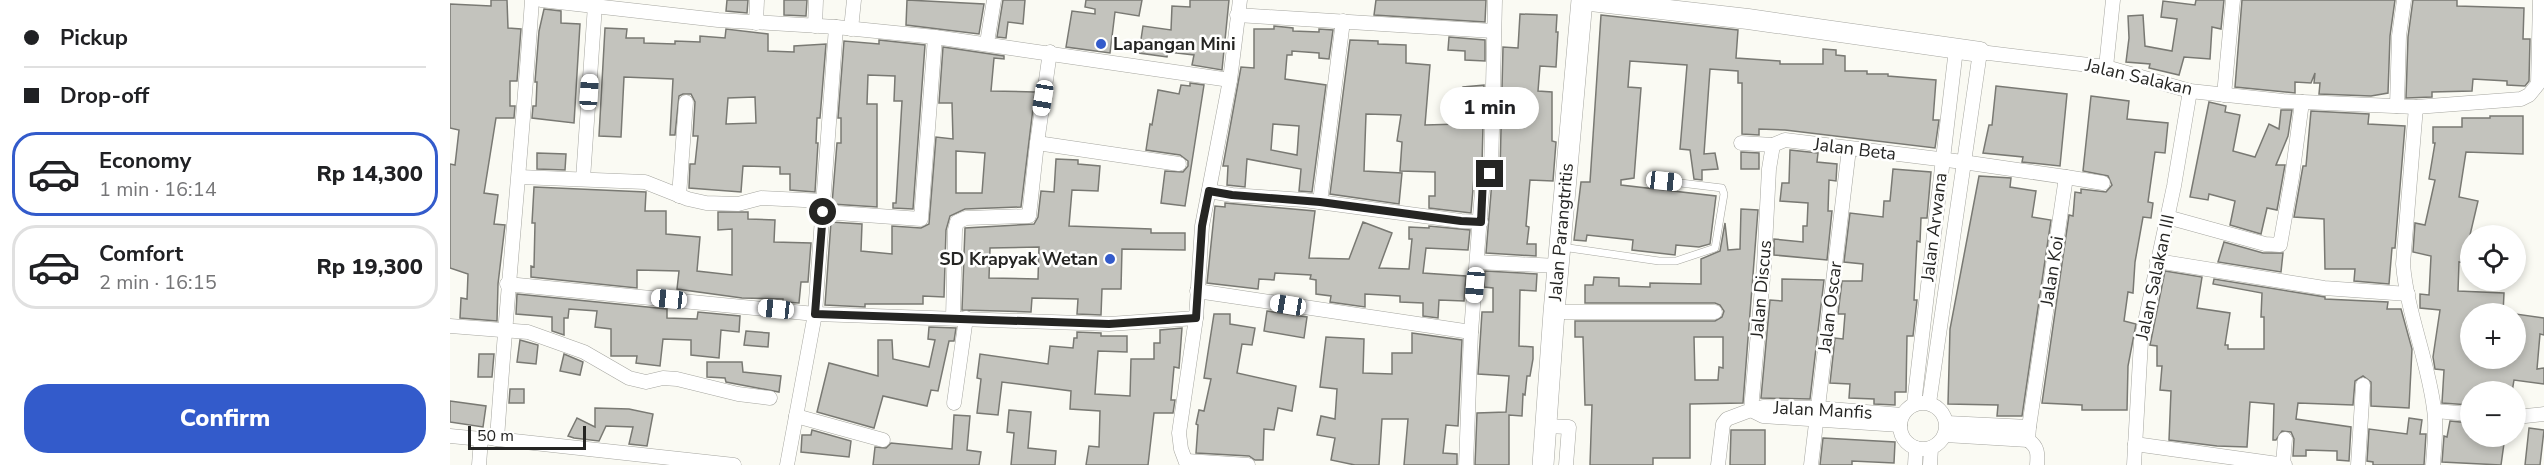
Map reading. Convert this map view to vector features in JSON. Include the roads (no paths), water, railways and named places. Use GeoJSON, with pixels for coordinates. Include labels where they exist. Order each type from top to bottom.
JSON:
{"type":"FeatureCollection","features":[{"type":"Feature","properties":{"kind":"main road","name":"Jalan Parangtritis"},"geometry":{"type":"LineString","coordinates":[[1543,465],[1554,312],[1582,0]]}},
{"type":"Feature","properties":{"kind":"street"},"geometry":{"type":"LineString","coordinates":[[497,439],[507,284],[519,177],[532,0]]}},
{"type":"Feature","properties":{"kind":"street"},"geometry":{"type":"LineString","coordinates":[[542,0],[596,5],[658,6],[756,22],[851,28],[936,37],[1230,80]]}},
{"type":"Feature","properties":{"kind":"street"},"geometry":{"type":"LineString","coordinates":[[756,22],[757,0]]}},
{"type":"Feature","properties":{"kind":"street"},"geometry":{"type":"LineString","coordinates":[[815,26],[816,0]]}},
{"type":"Feature","properties":{"kind":"street"},"geometry":{"type":"LineString","coordinates":[[851,28],[854,0]]}},
{"type":"Feature","properties":{"kind":"street"},"geometry":{"type":"LineString","coordinates":[[987,43],[994,0]]}},
{"type":"Feature","properties":{"kind":"street"},"geometry":{"type":"LineString","coordinates":[[1240,0],[1230,80],[1202,226],[1196,318],[1179,433],[1181,449],[1187,463],[1248,465]]}},
{"type":"Feature","properties":{"kind":"street"},"geometry":{"type":"LineString","coordinates":[[1466,465],[1471,333],[1483,178],[1485,174],[1491,174],[1492,168],[1495,0]]}},
{"type":"Feature","properties":{"kind":"street","name":"Jalan Salakan"},"geometry":{"type":"LineString","coordinates":[[1582,0],[1748,19],[1956,49],[2106,67],[2190,91],[2302,102],[2416,107],[2521,99],[2534,90],[2538,84],[2539,74],[2540,0]]}},
{"type":"Feature","properties":{"kind":"street"},"geometry":{"type":"LineString","coordinates":[[2106,67],[2113,0]]}},
{"type":"Feature","properties":{"kind":"street"},"geometry":{"type":"LineString","coordinates":[[2224,94],[2233,0]]}},
{"type":"Feature","properties":{"kind":"street"},"geometry":{"type":"LineString","coordinates":[[2397,106],[2399,36],[2404,0]]}},
{"type":"Feature","properties":{"kind":"street"},"geometry":{"type":"LineString","coordinates":[[583,179],[596,5]]}},
{"type":"Feature","properties":{"kind":"street"},"geometry":{"type":"LineString","coordinates":[[1237,15],[1493,31]]}},
{"type":"Feature","properties":{"kind":"street"},"geometry":{"type":"LineString","coordinates":[[1320,202],[1343,21]]}},
{"type":"Feature","properties":{"kind":"street"},"geometry":{"type":"LineString","coordinates":[[787,465],[815,314],[836,27]]}},
{"type":"Feature","properties":{"kind":"street"},"geometry":{"type":"LineString","coordinates":[[519,177],[645,182],[679,196],[714,204],[738,204],[761,198],[921,219],[936,37]]}},
{"type":"Feature","properties":{"kind":"street","name":"Jalan Arwana"},"geometry":{"type":"LineString","coordinates":[[1914,404],[1956,49]]}},
{"type":"Feature","properties":{"kind":"street"},"geometry":{"type":"LineString","coordinates":[[954,403],[959,318],[955,230],[957,222],[966,218],[1029,216],[1050,52]]}},
{"type":"Feature","properties":{"kind":"street","name":"Jalan Arwana"},"geometry":{"type":"LineString","coordinates":[[1929,403],[1980,52]]}},
{"type":"Feature","properties":{"kind":"street","name":"Jalan Salakan III"},"geometry":{"type":"LineString","coordinates":[[2134,465],[2141,341],[2190,91]]}},
{"type":"Feature","properties":{"kind":"street"},"geometry":{"type":"LineString","coordinates":[[679,196],[686,102]]}},
{"type":"Feature","properties":{"kind":"street"},"geometry":{"type":"LineString","coordinates":[[2167,217],[2265,244],[2280,245],[2302,102]]}},
{"type":"Feature","properties":{"kind":"street"},"geometry":{"type":"LineString","coordinates":[[2416,107],[2403,264],[2434,411],[2433,465]]}},
{"type":"Feature","properties":{"kind":"street","name":"Jalan Beta"},"geometry":{"type":"LineString","coordinates":[[1741,143],[1773,145],[1785,140],[1963,162]]}},
{"type":"Feature","properties":{"kind":"street"},"geometry":{"type":"LineString","coordinates":[[1037,143],[1179,165]]}},
{"type":"Feature","properties":{"kind":"street","name":"Jalan Discus"},"geometry":{"type":"LineString","coordinates":[[1751,410],[1764,266],[1769,169],[1773,145]]}},
{"type":"Feature","properties":{"kind":"street","name":"Jalan Oscar"},"geometry":{"type":"LineString","coordinates":[[1811,465],[1849,149]]}},
{"type":"Feature","properties":{"kind":"street"},"geometry":{"type":"LineString","coordinates":[[1963,162],[2103,183]]}},
{"type":"Feature","properties":{"kind":"street","name":"Jalan Koi"},"geometry":{"type":"LineString","coordinates":[[2037,465],[2037,450],[2028,433],[2066,177]]}},
{"type":"Feature","properties":{"kind":"street"},"geometry":{"type":"LineString","coordinates":[[1209,191],[1481,222]]}},
{"type":"Feature","properties":{"kind":"street"},"geometry":{"type":"LineString","coordinates":[[1477,262],[1559,256]]}},
{"type":"Feature","properties":{"kind":"street"},"geometry":{"type":"LineString","coordinates":[[2157,261],[2324,288],[2408,294]]}},
{"type":"Feature","properties":{"kind":"street"},"geometry":{"type":"LineString","coordinates":[[507,284],[815,314],[1109,324],[1196,318]]}},
{"type":"Feature","properties":{"kind":"street"},"geometry":{"type":"LineString","coordinates":[[1197,291],[1471,333]]}},
{"type":"Feature","properties":{"kind":"street"},"geometry":{"type":"LineString","coordinates":[[1554,312],[1715,312]]}},
{"type":"Feature","properties":{"kind":"street"},"geometry":{"type":"LineString","coordinates":[[450,326],[528,332],[601,361],[629,378],[646,382],[663,378],[677,379],[738,394],[770,398]]}},
{"type":"Feature","properties":{"kind":"street"},"geometry":{"type":"LineString","coordinates":[[2358,465],[2363,385]]}},
{"type":"Feature","properties":{"kind":"street"},"geometry":{"type":"LineString","coordinates":[[1929,403],[1939,408],[1946,429],[1942,441],[1931,448],[1916,448],[1905,441],[1901,420],[1914,404],[1929,403]]}},
{"type":"Feature","properties":{"kind":"street","name":"Jalan Manfis"},"geometry":{"type":"LineString","coordinates":[[1718,465],[1723,424],[1727,419],[1763,407],[1818,414],[1901,420]]}},
{"type":"Feature","properties":{"kind":"street"},"geometry":{"type":"LineString","coordinates":[[2434,411],[2460,413]]}},
{"type":"Feature","properties":{"kind":"street"},"geometry":{"type":"LineString","coordinates":[[2526,416],[2544,414]]}},
{"type":"Feature","properties":{"kind":"street"},"geometry":{"type":"LineString","coordinates":[[796,416],[883,440]]}},
{"type":"Feature","properties":{"kind":"street"},"geometry":{"type":"LineString","coordinates":[[1546,426],[1569,427],[1566,465]]}},
{"type":"Feature","properties":{"kind":"street"},"geometry":{"type":"LineString","coordinates":[[1946,429],[2028,433]]}},
{"type":"Feature","properties":{"kind":"street"},"geometry":{"type":"LineString","coordinates":[[450,436],[481,440],[485,437],[734,465]]}},
{"type":"Feature","properties":{"kind":"street"},"geometry":{"type":"LineString","coordinates":[[479,465],[481,440]]}},
{"type":"Feature","properties":{"kind":"street"},"geometry":{"type":"LineString","coordinates":[[2135,444],[2284,465],[2285,440]]}},
{"type":"Feature","properties":{"kind":"street"},"geometry":{"type":"LineString","coordinates":[[1915,465],[1916,448]]}},
{"type":"Feature","properties":{"kind":"street"},"geometry":{"type":"LineString","coordinates":[[1930,465],[1931,448]]}},
{"type":"Feature","properties":{"kind":"lane"},"geometry":{"type":"LineString","coordinates":[[1559,256],[1676,261],[1715,248],[1724,194],[1722,188],[1664,181]]}},
{"type":"Feature","properties":{"kind":"place","name":"Lapangan Mini"},"geometry":{"type":"Point","coordinates":[1101,44]}},
{"type":"Feature","properties":{"kind":"place","name":"SD Krapyak Wetan"},"geometry":{"type":"Point","coordinates":[1110,259]}}]}
